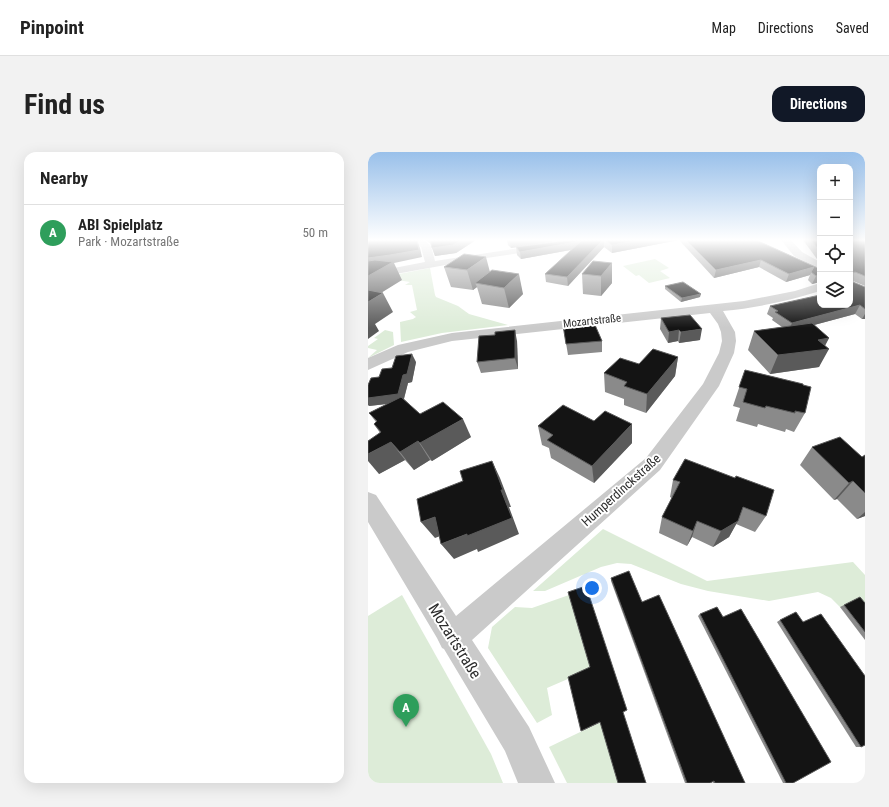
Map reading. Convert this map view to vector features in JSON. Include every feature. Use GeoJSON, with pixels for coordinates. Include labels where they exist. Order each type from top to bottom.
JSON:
{"type":"FeatureCollection","features":[{"type":"Feature","properties":{"kind":"street"},"geometry":{"type":"LineString","coordinates":[[368,276],[402,269]]}},
{"type":"Feature","properties":{"kind":"street","name":"Mozartstraße"},"geometry":{"type":"LineString","coordinates":[[368,365],[399,349],[430,340],[714,309],[765,301],[817,288]]}},
{"type":"Feature","properties":{"kind":"street","name":"Humperdinckstraße"},"geometry":{"type":"LineString","coordinates":[[452,638],[653,464],[665,449],[716,378],[725,358],[729,342],[726,325],[714,309]]}},
{"type":"Feature","properties":{"kind":"street","name":"Mozartstraße"},"geometry":{"type":"LineString","coordinates":[[368,502],[452,638],[517,739],[537,783]]}},
{"type":"Feature","properties":{"kind":"green space"},"geometry":{"type":"Polygon","coordinates":[[[423,269],[430,269],[436,297],[458,306],[469,314],[508,325],[442,333],[401,342],[400,322],[416,317],[410,312],[417,310],[412,285],[405,285],[410,282],[384,278],[368,280],[423,269]]]}},
{"type":"Feature","properties":{"kind":"green space"},"geometry":{"type":"Polygon","coordinates":[[[627,269],[665,269],[660,271],[670,278],[649,283],[639,275],[636,276],[627,269]]]}},
{"type":"Feature","properties":{"kind":"green space"},"geometry":{"type":"Polygon","coordinates":[[[385,330],[393,332],[394,345],[368,358],[377,350],[368,348],[368,346],[378,339],[374,338],[385,330]]]}},
{"type":"Feature","properties":{"kind":"green space"},"geometry":{"type":"Polygon","coordinates":[[[603,529],[707,581],[853,562],[865,575],[865,611],[840,607],[831,598],[818,592],[769,601],[708,591],[681,584],[631,564],[617,563],[601,567],[545,591],[533,591],[603,529]]]}},
{"type":"Feature","properties":{"kind":"green space"},"geometry":{"type":"Polygon","coordinates":[[[402,595],[491,754],[503,783],[368,783],[368,616],[402,595]]]}},
{"type":"Feature","properties":{"kind":"green space"},"geometry":{"type":"Polygon","coordinates":[[[569,595],[591,669],[547,688],[552,715],[537,723],[488,648],[492,627],[515,607],[532,608],[569,595]]]}},
{"type":"Feature","properties":{"kind":"green space"},"geometry":{"type":"Polygon","coordinates":[[[601,722],[618,783],[567,783],[549,747],[601,722]]]}},
{"type":"Feature","properties":{"kind":"building"},"geometry":{"type":"Polygon","coordinates":[[[368,269],[380,269],[368,276],[368,269]]]}},
{"type":"Feature","properties":{"kind":"building"},"geometry":{"type":"Polygon","coordinates":[[[550,269],[574,269],[567,277],[545,274],[550,269]]]}},
{"type":"Feature","properties":{"kind":"building"},"geometry":{"type":"Polygon","coordinates":[[[586,269],[607,269],[601,276],[582,274],[586,269]]]}},
{"type":"Feature","properties":{"kind":"building"},"geometry":{"type":"Polygon","coordinates":[[[780,269],[805,269],[789,274],[780,269]]]}},
{"type":"Feature","properties":{"kind":"building"},"geometry":{"type":"Polygon","coordinates":[[[813,269],[817,269],[816,276],[811,272],[813,269]]]}},
{"type":"Feature","properties":{"kind":"building"},"geometry":{"type":"Polygon","coordinates":[[[853,269],[865,269],[865,276],[855,272],[853,273],[853,269]]]}},
{"type":"Feature","properties":{"kind":"building"},"geometry":{"type":"Polygon","coordinates":[[[492,270],[519,274],[504,288],[475,283],[492,270]]]}},
{"type":"Feature","properties":{"kind":"building"},"geometry":{"type":"Polygon","coordinates":[[[683,282],[701,294],[682,298],[665,286],[683,282]]]}},
{"type":"Feature","properties":{"kind":"building"},"geometry":{"type":"Polygon","coordinates":[[[853,282],[865,287],[865,309],[860,305],[853,307],[853,282]]]}},
{"type":"Feature","properties":{"kind":"building"},"geometry":{"type":"Polygon","coordinates":[[[368,290],[383,293],[368,302],[368,290]]]}},
{"type":"Feature","properties":{"kind":"building"},"geometry":{"type":"Polygon","coordinates":[[[817,296],[817,308],[849,308],[792,323],[775,312],[778,311],[770,306],[817,296]]]}},
{"type":"Feature","properties":{"kind":"building"},"geometry":{"type":"Polygon","coordinates":[[[690,315],[702,329],[669,332],[661,318],[690,315]]]}},
{"type":"Feature","properties":{"kind":"building"},"geometry":{"type":"Polygon","coordinates":[[[584,323],[585,326],[595,325],[602,341],[566,344],[563,325],[584,323]]]}},
{"type":"Feature","properties":{"kind":"building"},"geometry":{"type":"Polygon","coordinates":[[[812,323],[829,338],[818,340],[829,349],[778,355],[754,331],[812,323]]]}},
{"type":"Feature","properties":{"kind":"building"},"geometry":{"type":"Polygon","coordinates":[[[515,330],[515,358],[477,362],[479,336],[495,335],[495,332],[515,330]]]}},
{"type":"Feature","properties":{"kind":"building"},"geometry":{"type":"Polygon","coordinates":[[[653,349],[678,357],[647,394],[624,386],[627,382],[604,373],[620,358],[639,364],[653,349]]]}},
{"type":"Feature","properties":{"kind":"building"},"geometry":{"type":"Polygon","coordinates":[[[412,354],[407,374],[403,375],[398,394],[368,398],[368,385],[371,378],[379,377],[382,369],[392,368],[396,356],[412,354]]]}},
{"type":"Feature","properties":{"kind":"building"},"geometry":{"type":"Polygon","coordinates":[[[745,370],[811,387],[805,413],[795,411],[795,413],[766,406],[765,408],[743,402],[747,389],[739,387],[745,370]]]}},
{"type":"Feature","properties":{"kind":"building"},"geometry":{"type":"Polygon","coordinates":[[[401,397],[420,414],[443,402],[463,419],[420,443],[418,441],[400,452],[391,442],[368,454],[368,441],[381,432],[374,424],[377,421],[369,413],[401,397]]]}},
{"type":"Feature","properties":{"kind":"building"},"geometry":{"type":"Polygon","coordinates":[[[563,405],[594,421],[605,411],[632,424],[592,466],[547,440],[553,435],[538,426],[563,405]]]}},
{"type":"Feature","properties":{"kind":"building"},"geometry":{"type":"Polygon","coordinates":[[[840,437],[862,457],[865,455],[865,493],[853,481],[849,483],[812,447],[840,437]]]}},
{"type":"Feature","properties":{"kind":"building"},"geometry":{"type":"Polygon","coordinates":[[[685,459],[735,478],[736,476],[774,490],[766,516],[743,507],[738,521],[721,531],[697,521],[693,531],[662,517],[680,482],[673,480],[685,459]]]}},
{"type":"Feature","properties":{"kind":"building"},"geometry":{"type":"Polygon","coordinates":[[[492,461],[512,518],[467,536],[467,534],[441,544],[435,517],[421,522],[417,499],[463,481],[460,471],[492,461]]]}},
{"type":"Feature","properties":{"kind":"building"},"geometry":{"type":"Polygon","coordinates":[[[629,571],[642,602],[659,595],[745,783],[715,783],[714,781],[710,783],[687,783],[611,578],[629,571]]]}},
{"type":"Feature","properties":{"kind":"building"},"geometry":{"type":"Polygon","coordinates":[[[586,586],[627,710],[623,712],[646,783],[618,783],[600,722],[581,731],[568,677],[590,667],[568,592],[586,586]]]}},
{"type":"Feature","properties":{"kind":"building"},"geometry":{"type":"Polygon","coordinates":[[[860,597],[865,603],[865,632],[844,605],[860,597]]]}},
{"type":"Feature","properties":{"kind":"building"},"geometry":{"type":"Polygon","coordinates":[[[717,607],[723,617],[741,609],[831,762],[793,783],[786,783],[700,614],[717,607]]]}},
{"type":"Feature","properties":{"kind":"building"},"geometry":{"type":"Polygon","coordinates":[[[796,612],[803,622],[821,614],[865,676],[865,745],[861,747],[780,620],[796,612]]]}},
{"type":"Feature","properties":{"kind":"place","name":"ABI Spielplatz"},"geometry":{"type":"Point","coordinates":[406,727]}}]}
